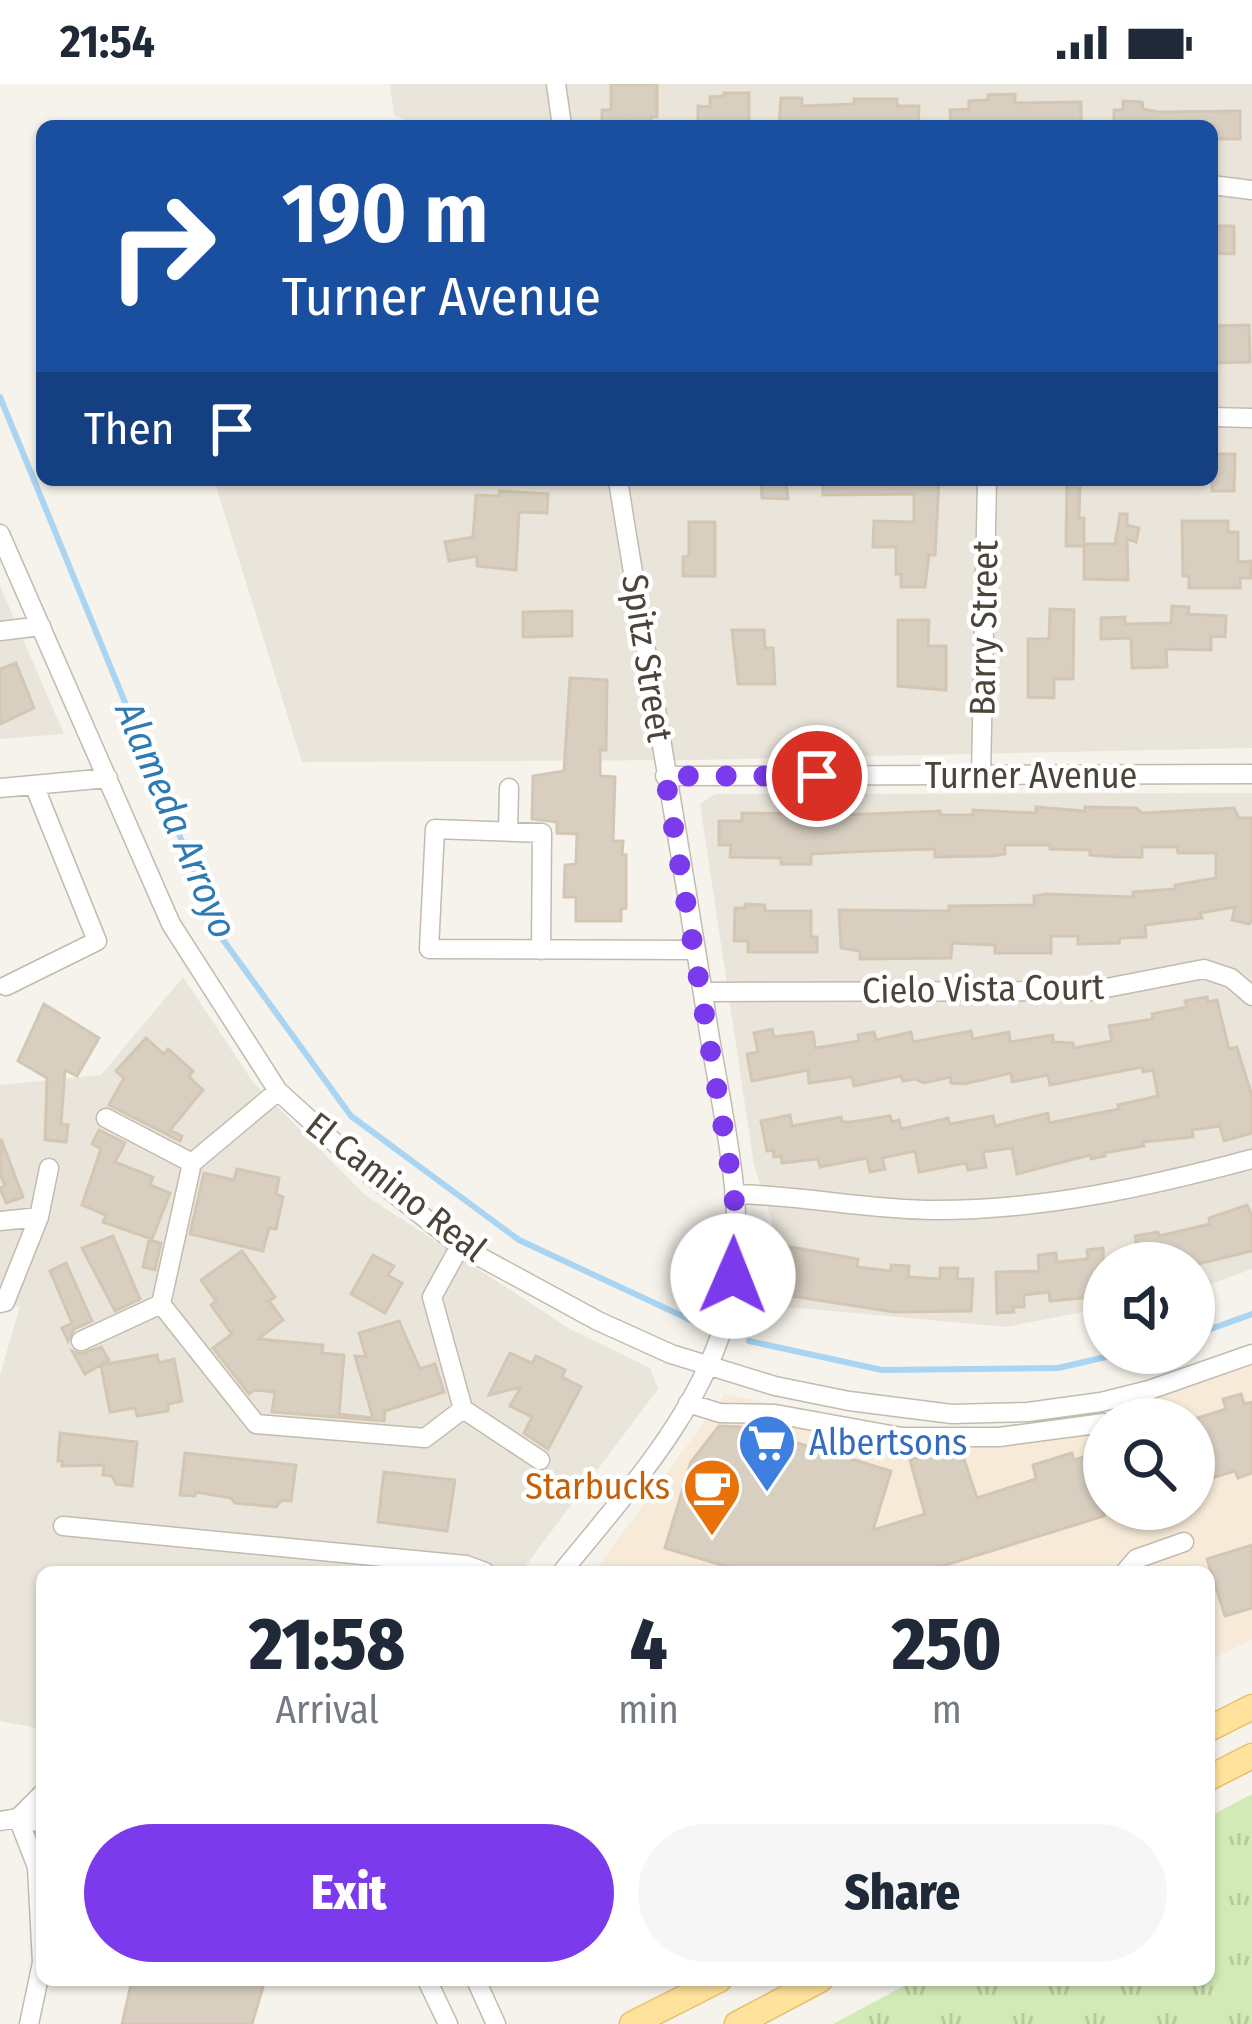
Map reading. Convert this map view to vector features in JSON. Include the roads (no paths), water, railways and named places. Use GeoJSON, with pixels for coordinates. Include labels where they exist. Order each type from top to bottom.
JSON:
{"type":"FeatureCollection","features":[{"type":"Feature","properties":{"kind":"main road"},"geometry":{"type":"LineString","coordinates":[[1215,1726],[1252,1707]]}},
{"type":"Feature","properties":{"kind":"main road"},"geometry":{"type":"LineString","coordinates":[[1215,1775],[1252,1756]]}},
{"type":"Feature","properties":{"kind":"main road"},"geometry":{"type":"LineString","coordinates":[[632,2024],[707,1986]]}},
{"type":"Feature","properties":{"kind":"main road"},"geometry":{"type":"LineString","coordinates":[[737,2024],[809,1986]]}},
{"type":"Feature","properties":{"kind":"street"},"geometry":{"type":"LineString","coordinates":[[556,84],[561,120]]}},
{"type":"Feature","properties":{"kind":"street"},"geometry":{"type":"LineString","coordinates":[[1218,186],[1252,190]]}},
{"type":"Feature","properties":{"kind":"street"},"geometry":{"type":"LineString","coordinates":[[1218,417],[1252,418]]}},
{"type":"Feature","properties":{"kind":"street","name":"Spitz Street"},"geometry":{"type":"LineString","coordinates":[[566,1566],[688,1403],[717,1347],[730,1303],[736,1248],[734,1193],[619,486]]}},
{"type":"Feature","properties":{"kind":"street","name":"Barry Street"},"geometry":{"type":"LineString","coordinates":[[981,776],[987,486]]}},
{"type":"Feature","properties":{"kind":"street","name":"El Camino Real"},"geometry":{"type":"LineString","coordinates":[[0,534],[171,924],[278,1091],[366,1171],[460,1246],[670,1354],[814,1395],[952,1414],[1083,1414]]}},
{"type":"Feature","properties":{"kind":"street"},"geometry":{"type":"LineString","coordinates":[[0,631],[41,626]]}},
{"type":"Feature","properties":{"kind":"street","name":"Turner Avenue"},"geometry":{"type":"LineString","coordinates":[[665,776],[1252,774]]}},
{"type":"Feature","properties":{"kind":"street"},"geometry":{"type":"LineString","coordinates":[[0,788],[108,778]]}},
{"type":"Feature","properties":{"kind":"street"},"geometry":{"type":"LineString","coordinates":[[2,984],[97,941],[34,784]]}},
{"type":"Feature","properties":{"kind":"street"},"geometry":{"type":"LineString","coordinates":[[508,788],[508,831]]}},
{"type":"Feature","properties":{"kind":"street"},"geometry":{"type":"LineString","coordinates":[[541,950],[542,832],[435,829],[429,949],[541,950],[696,950]]}},
{"type":"Feature","properties":{"kind":"street","name":"Cielo Vista Court"},"geometry":{"type":"LineString","coordinates":[[703,992],[1091,991],[1204,969],[1232,978],[1252,996]]}},
{"type":"Feature","properties":{"kind":"street"},"geometry":{"type":"LineString","coordinates":[[161,1304],[191,1163],[278,1091]]}},
{"type":"Feature","properties":{"kind":"street"},"geometry":{"type":"LineString","coordinates":[[106,1118],[191,1163]]}},
{"type":"Feature","properties":{"kind":"street"},"geometry":{"type":"LineString","coordinates":[[734,1193],[873,1208],[1000,1209],[1120,1192],[1252,1159]]}},
{"type":"Feature","properties":{"kind":"street"},"geometry":{"type":"LineString","coordinates":[[0,1304],[39,1217],[49,1168]]}},
{"type":"Feature","properties":{"kind":"street"},"geometry":{"type":"LineString","coordinates":[[0,1221],[39,1217]]}},
{"type":"Feature","properties":{"kind":"street"},"geometry":{"type":"LineString","coordinates":[[460,1246],[432,1297],[463,1409],[540,1460]]}},
{"type":"Feature","properties":{"kind":"street"},"geometry":{"type":"LineString","coordinates":[[81,1341],[161,1304]]}},
{"type":"Feature","properties":{"kind":"street"},"geometry":{"type":"LineString","coordinates":[[161,1304],[256,1424],[424,1438],[463,1409]]}},
{"type":"Feature","properties":{"kind":"street","name":"El Camino Real"},"geometry":{"type":"LineString","coordinates":[[1145,1398],[1252,1354]]}},
{"type":"Feature","properties":{"kind":"street"},"geometry":{"type":"LineString","coordinates":[[688,1403],[720,1413],[775,1414],[902,1437],[999,1437],[1083,1419]]}},
{"type":"Feature","properties":{"kind":"street"},"geometry":{"type":"LineString","coordinates":[[62,1526],[469,1566]]}},
{"type":"Feature","properties":{"kind":"street"},"geometry":{"type":"LineString","coordinates":[[1130,1566],[1136,1559],[1184,1542]]}},
{"type":"Feature","properties":{"kind":"street"},"geometry":{"type":"LineString","coordinates":[[36,1799],[9,1820],[36,1862]]}},
{"type":"Feature","properties":{"kind":"street"},"geometry":{"type":"LineString","coordinates":[[29,2024],[37,1986]]}},
{"type":"Feature","properties":{"kind":"street"},"geometry":{"type":"LineString","coordinates":[[430,1986],[448,2024]]}},
{"type":"Feature","properties":{"kind":"street"},"geometry":{"type":"LineString","coordinates":[[479,1986],[496,2024]]}},
{"type":"Feature","properties":{"kind":"waterway","name":"Alameda Arroyo"},"geometry":{"type":"LineString","coordinates":[[0,397],[36,485]]}},
{"type":"Feature","properties":{"kind":"waterway","name":"Alameda Arroyo"},"geometry":{"type":"LineString","coordinates":[[36,486],[221,937],[351,1116],[519,1240],[693,1321]]}},
{"type":"Feature","properties":{"kind":"waterway","name":"Alameda Arroyo"},"geometry":{"type":"LineString","coordinates":[[1215,1327],[1252,1314]]}},
{"type":"Feature","properties":{"kind":"waterway","name":"Alameda Arroyo"},"geometry":{"type":"LineString","coordinates":[[749,1341],[882,1370],[1058,1368],[1083,1362]]}},
{"type":"Feature","properties":{"kind":"place","name":"Albertsons"},"geometry":{"type":"Point","coordinates":[767,1494]}},
{"type":"Feature","properties":{"kind":"place","name":"Starbucks"},"geometry":{"type":"Point","coordinates":[712,1538]}}]}
